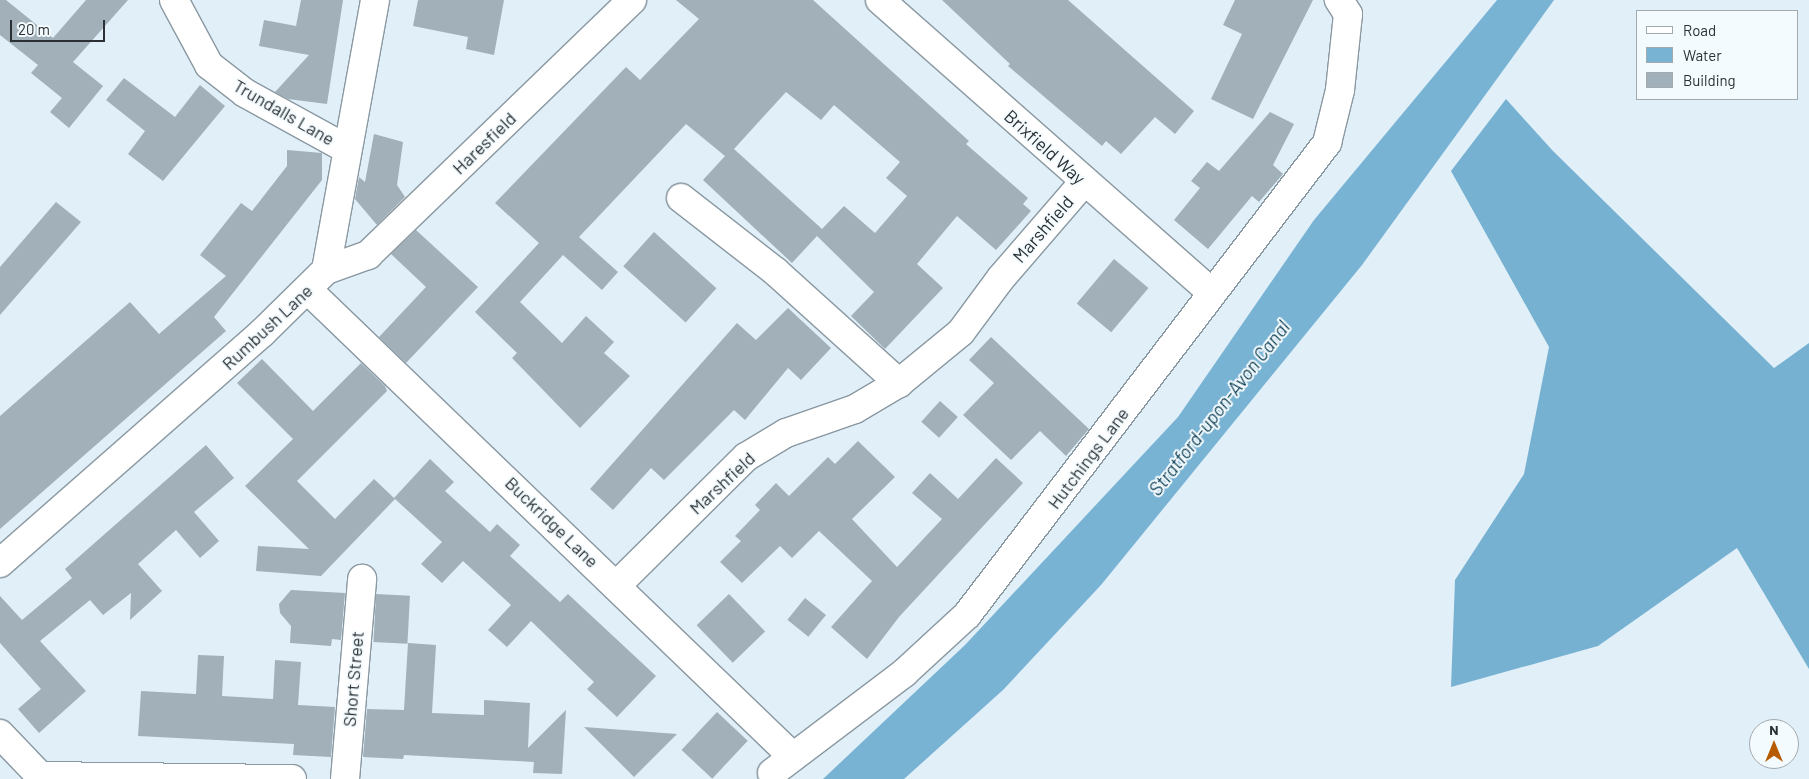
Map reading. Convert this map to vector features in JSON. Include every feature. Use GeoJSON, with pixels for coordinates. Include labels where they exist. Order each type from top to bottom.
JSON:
{"type":"FeatureCollection","features":[{"type":"Feature","properties":{"kind":"street","name":"Trundalls Lane"},"geometry":{"type":"LineString","coordinates":[[174,0],[208,65],[245,94],[347,149]]}},
{"type":"Feature","properties":{"kind":"street","name":"Rumbush Lane"},"geometry":{"type":"LineString","coordinates":[[0,564],[309,291],[326,270],[375,0]]}},
{"type":"Feature","properties":{"kind":"street","name":"Haresfield"},"geometry":{"type":"LineString","coordinates":[[326,270],[368,255],[632,0]]}},
{"type":"Feature","properties":{"kind":"street","name":"Brixfield Way"},"geometry":{"type":"LineString","coordinates":[[880,0],[1084,182],[1211,292]]}},
{"type":"Feature","properties":{"kind":"street","name":"Hutchings Lane"},"geometry":{"type":"LineString","coordinates":[[782,764],[904,673],[967,615],[1211,292],[1327,143],[1340,90],[1348,14],[1339,0]]}},
{"type":"Feature","properties":{"kind":"street","name":"Marshfield"},"geometry":{"type":"LineString","coordinates":[[617,585],[746,457],[786,433],[855,409],[900,383],[961,332],[1001,278],[1084,182]]}},
{"type":"Feature","properties":{"kind":"street"},"geometry":{"type":"LineString","coordinates":[[681,198],[776,272],[900,383]]}},
{"type":"Feature","properties":{"kind":"street","name":"Buckridge Lane"},"geometry":{"type":"LineString","coordinates":[[309,291],[617,585],[782,764]]}},
{"type":"Feature","properties":{"kind":"street","name":"Short Street"},"geometry":{"type":"LineString","coordinates":[[345,779],[362,579]]}},
{"type":"Feature","properties":{"kind":"street"},"geometry":{"type":"LineString","coordinates":[[0,734],[41,777],[292,779]]}},
{"type":"Feature","properties":{"kind":"shaded area"},"geometry":{"type":"Polygon","coordinates":[[[1506,99],[1553,151],[1774,368],[1809,343],[1809,669],[1737,548],[1598,646],[1451,687],[1455,580],[1524,474],[1549,347],[1451,171],[1506,99]]]}},
{"type":"Feature","properties":{"kind":"water","name":"Stratford-upon-Avon Canal"},"geometry":{"type":"Polygon","coordinates":[[[1497,0],[1554,0],[1362,265],[1101,585],[1003,690],[904,779],[823,779],[965,645],[1178,417],[1314,220],[1497,0]]]}},
{"type":"Feature","properties":{"kind":"building"},"geometry":{"type":"Polygon","coordinates":[[[0,0],[6,0],[53,38],[86,0],[128,0],[73,62],[103,86],[69,128],[50,112],[62,98],[31,73],[38,65],[0,35],[0,0]]]}},
{"type":"Feature","properties":{"kind":"building"},"geometry":{"type":"Polygon","coordinates":[[[301,0],[343,0],[327,104],[288,99],[275,92],[309,55],[259,46],[264,20],[296,26],[301,0]]]}},
{"type":"Feature","properties":{"kind":"building"},"geometry":{"type":"Polygon","coordinates":[[[418,0],[504,0],[494,55],[466,49],[468,37],[413,26],[418,0]]]}},
{"type":"Feature","properties":{"kind":"building"},"geometry":{"type":"Polygon","coordinates":[[[676,0],[813,0],[969,141],[966,144],[1028,198],[1023,204],[1031,211],[996,250],[957,216],[917,264],[943,288],[885,349],[851,316],[874,292],[817,236],[792,263],[703,180],[725,156],[686,124],[579,237],[618,272],[602,290],[563,255],[520,302],[562,343],[586,316],[614,342],[604,353],[630,376],[580,428],[512,358],[517,353],[475,312],[539,243],[495,203],[626,67],[640,80],[699,19],[676,0]],[[786,92],[734,149],[822,229],[844,206],[875,233],[907,196],[886,178],[900,162],[834,105],[821,120],[786,92]]]}},
{"type":"Feature","properties":{"kind":"building"},"geometry":{"type":"Polygon","coordinates":[[[942,0],[1068,0],[1194,111],[1175,134],[1155,117],[1121,154],[1106,141],[1102,146],[1008,66],[1010,64],[942,0]]]}},
{"type":"Feature","properties":{"kind":"building"},"geometry":{"type":"Polygon","coordinates":[[[1235,0],[1313,0],[1253,119],[1211,99],[1242,34],[1223,25],[1235,0]]]}},
{"type":"Feature","properties":{"kind":"building"},"geometry":{"type":"Polygon","coordinates":[[[124,78],[175,117],[200,85],[225,106],[163,181],[128,154],[145,131],[106,100],[124,78]]]}},
{"type":"Feature","properties":{"kind":"building"},"geometry":{"type":"Polygon","coordinates":[[[1270,112],[1294,124],[1273,165],[1283,174],[1259,202],[1252,196],[1208,249],[1174,220],[1200,188],[1191,181],[1207,162],[1219,171],[1270,112]]]}},
{"type":"Feature","properties":{"kind":"building"},"geometry":{"type":"Polygon","coordinates":[[[374,134],[403,142],[397,185],[405,197],[377,225],[355,199],[359,177],[365,182],[374,134]]]}},
{"type":"Feature","properties":{"kind":"building"},"geometry":{"type":"Polygon","coordinates":[[[287,150],[322,153],[322,180],[214,317],[226,331],[0,529],[0,416],[130,302],[159,334],[226,276],[200,255],[241,203],[252,211],[287,166],[287,150]]]}},
{"type":"Feature","properties":{"kind":"building"},"geometry":{"type":"Polygon","coordinates":[[[56,202],[81,222],[0,315],[0,267],[56,202]]]}},
{"type":"Feature","properties":{"kind":"building"},"geometry":{"type":"Polygon","coordinates":[[[416,230],[478,287],[406,363],[379,337],[426,287],[391,254],[416,230]]]}},
{"type":"Feature","properties":{"kind":"building"},"geometry":{"type":"Polygon","coordinates":[[[654,232],[716,288],[686,322],[623,266],[654,232]]]}},
{"type":"Feature","properties":{"kind":"building"},"geometry":{"type":"Polygon","coordinates":[[[1114,259],[1148,288],[1111,332],[1077,303],[1114,259]]]}},
{"type":"Feature","properties":{"kind":"building"},"geometry":{"type":"Polygon","coordinates":[[[788,308],[831,348],[801,380],[788,368],[745,420],[734,410],[664,480],[651,468],[613,510],[590,489],[737,323],[756,340],[788,308]]]}},
{"type":"Feature","properties":{"kind":"building"},"geometry":{"type":"Polygon","coordinates":[[[991,337],[1089,429],[1066,456],[1040,431],[1011,460],[963,415],[994,383],[969,360],[991,337]]]}},
{"type":"Feature","properties":{"kind":"building"},"geometry":{"type":"Polygon","coordinates":[[[262,359],[313,411],[361,363],[385,386],[387,391],[297,481],[335,519],[374,479],[394,498],[430,459],[454,482],[445,491],[490,532],[497,524],[520,545],[510,556],[560,602],[568,594],[656,676],[617,717],[587,689],[594,682],[531,621],[507,647],[488,630],[511,605],[463,561],[442,583],[421,564],[442,542],[395,499],[321,576],[256,571],[258,546],[309,549],[245,486],[293,439],[237,383],[262,359]]]}},
{"type":"Feature","properties":{"kind":"building"},"geometry":{"type":"Polygon","coordinates":[[[940,401],[958,417],[939,438],[921,422],[940,401]]]}},
{"type":"Feature","properties":{"kind":"building"},"geometry":{"type":"Polygon","coordinates":[[[858,441],[895,477],[852,519],[897,567],[942,519],[912,493],[930,473],[958,499],[996,458],[1023,483],[899,617],[867,659],[831,627],[872,581],[819,531],[792,558],[780,546],[742,583],[720,562],[741,541],[735,536],[760,510],[755,505],[776,483],[789,496],[828,457],[835,464],[858,441]]]}},
{"type":"Feature","properties":{"kind":"building"},"geometry":{"type":"Polygon","coordinates":[[[206,445],[234,478],[194,512],[219,541],[200,558],[176,530],[138,564],[162,591],[130,620],[131,593],[103,615],[90,600],[40,641],[86,691],[39,733],[18,709],[41,689],[0,643],[0,596],[22,620],[72,578],[65,569],[206,445]]]}},
{"type":"Feature","properties":{"kind":"building"},"geometry":{"type":"Polygon","coordinates":[[[291,590],[345,593],[341,640],[332,639],[331,646],[290,643],[291,626],[280,613],[279,604],[291,590]]]}},
{"type":"Feature","properties":{"kind":"building"},"geometry":{"type":"Polygon","coordinates":[[[376,594],[410,596],[407,644],[373,642],[376,594]]]}},
{"type":"Feature","properties":{"kind":"building"},"geometry":{"type":"Polygon","coordinates":[[[729,594],[765,631],[733,663],[697,625],[729,594]]]}},
{"type":"Feature","properties":{"kind":"building"},"geometry":{"type":"Polygon","coordinates":[[[805,598],[826,615],[808,637],[787,620],[805,598]]]}},
{"type":"Feature","properties":{"kind":"building"},"geometry":{"type":"Polygon","coordinates":[[[408,643],[436,645],[432,713],[484,715],[484,700],[530,703],[528,748],[566,710],[562,774],[533,773],[534,762],[404,755],[403,759],[363,757],[367,709],[404,710],[408,643]]]}},
{"type":"Feature","properties":{"kind":"building"},"geometry":{"type":"Polygon","coordinates":[[[198,655],[224,656],[222,696],[273,699],[275,660],[301,662],[298,705],[335,707],[331,757],[293,755],[294,744],[138,736],[141,691],[196,694],[198,655]]]}},
{"type":"Feature","properties":{"kind":"building"},"geometry":{"type":"Polygon","coordinates":[[[717,712],[748,741],[712,779],[682,750],[717,712]]]}},
{"type":"Feature","properties":{"kind":"building"},"geometry":{"type":"Polygon","coordinates":[[[584,727],[677,734],[634,777],[584,727]]]}}]}
